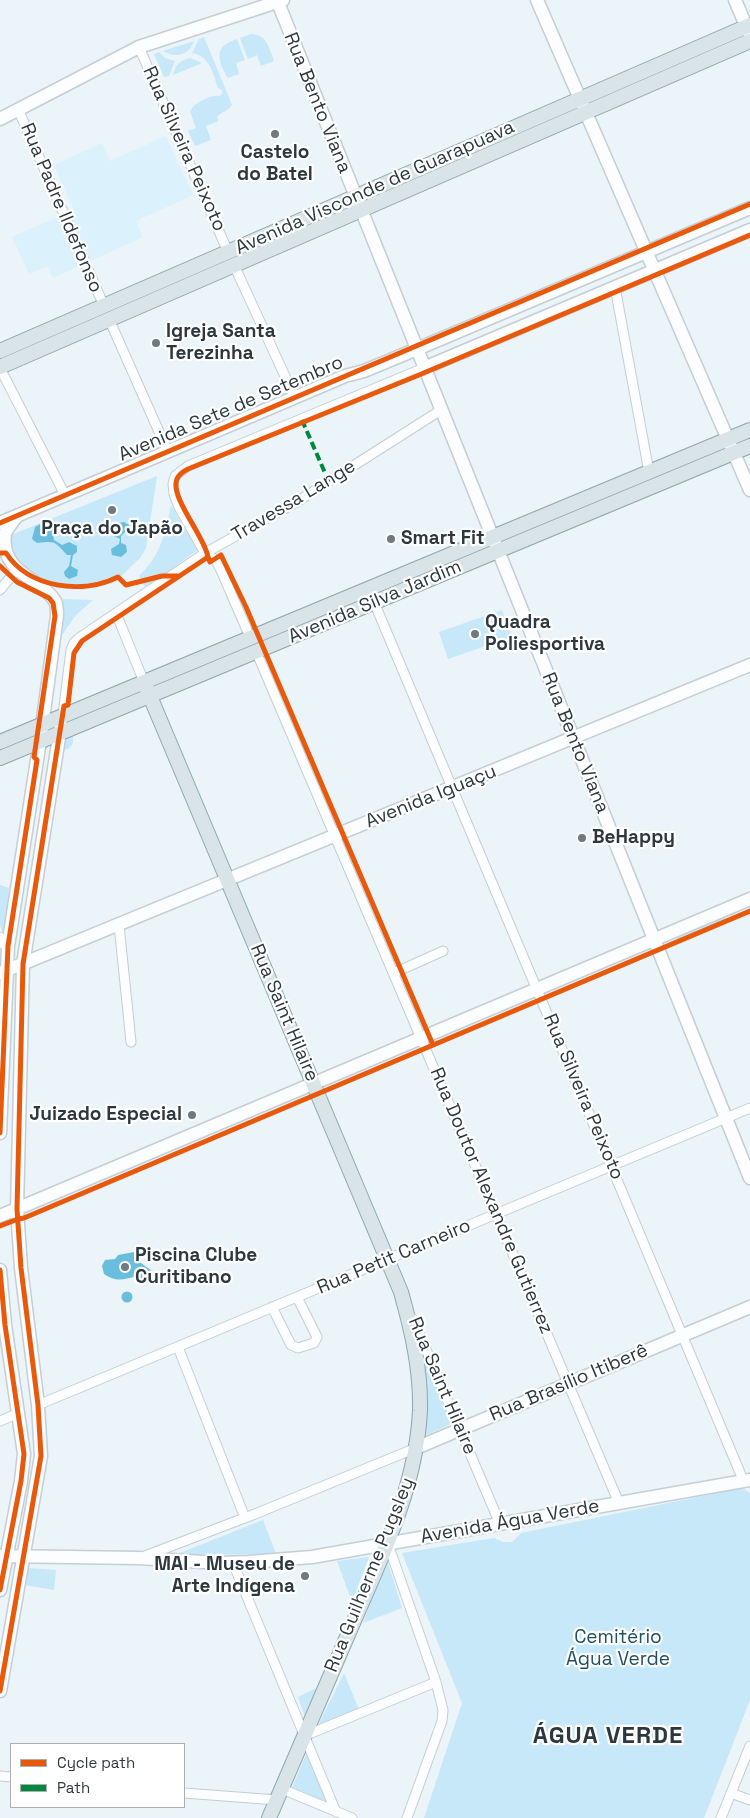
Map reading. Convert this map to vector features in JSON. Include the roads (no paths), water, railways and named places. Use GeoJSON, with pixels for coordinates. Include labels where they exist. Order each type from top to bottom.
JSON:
{"type":"FeatureCollection","features":[{"type":"Feature","properties":{"kind":"main road"},"geometry":{"type":"LineString","coordinates":[[537,0],[750,490]]}},
{"type":"Feature","properties":{"kind":"main road"},"geometry":{"type":"LineString","coordinates":[[735,0],[749,29]]}},
{"type":"Feature","properties":{"kind":"main road"},"geometry":{"type":"LineString","coordinates":[[0,118],[139,47],[279,1]]}},
{"type":"Feature","properties":{"kind":"main road","name":"Rua Bento Viana"},"geometry":{"type":"LineString","coordinates":[[279,1],[355,196],[750,1178]]}},
{"type":"Feature","properties":{"kind":"main road","name":"Avenida Visconde de Guarapuava"},"geometry":{"type":"LineString","coordinates":[[0,351],[649,69],[749,29]]}},
{"type":"Feature","properties":{"kind":"main road","name":"Avenida Visconde de Guarapuava"},"geometry":{"type":"LineString","coordinates":[[0,367],[750,41]]}},
{"type":"Feature","properties":{"kind":"main road"},"geometry":{"type":"LineString","coordinates":[[644,87],[649,69]]}},
{"type":"Feature","properties":{"kind":"main road"},"geometry":{"type":"LineString","coordinates":[[418,169],[443,174]]}},
{"type":"Feature","properties":{"kind":"main road","name":"Avenida Sete de Setembro"},"geometry":{"type":"LineString","coordinates":[[0,524],[345,376],[364,371],[750,208]]}},
{"type":"Feature","properties":{"kind":"main road","name":"Avenida Sete de Setembro"},"geometry":{"type":"LineString","coordinates":[[424,368],[750,230]]}},
{"type":"Feature","properties":{"kind":"main road"},"geometry":{"type":"LineString","coordinates":[[251,242],[271,249]]}},
{"type":"Feature","properties":{"kind":"main road"},"geometry":{"type":"LineString","coordinates":[[166,295],[177,274]]}},
{"type":"Feature","properties":{"kind":"main road"},"geometry":{"type":"LineString","coordinates":[[42,333],[70,336]]}},
{"type":"Feature","properties":{"kind":"main road","name":"Avenida Silva Jardim"},"geometry":{"type":"LineString","coordinates":[[0,743],[250,637],[750,430]]}},
{"type":"Feature","properties":{"kind":"main road","name":"Avenida Silva Jardim"},"geometry":{"type":"LineString","coordinates":[[0,758],[750,446]]}},
{"type":"Feature","properties":{"kind":"main road"},"geometry":{"type":"LineString","coordinates":[[580,500],[596,510]]}},
{"type":"Feature","properties":{"kind":"main road"},"geometry":{"type":"LineString","coordinates":[[0,1133],[4,942],[43,724],[58,616],[54,601],[42,588],[14,573],[3,559],[1,545],[4,535],[18,515]]}},
{"type":"Feature","properties":{"kind":"main road"},"geometry":{"type":"LineString","coordinates":[[402,591],[425,565]]}},
{"type":"Feature","properties":{"kind":"main road"},"geometry":{"type":"LineString","coordinates":[[332,604],[354,611]]}},
{"type":"Feature","properties":{"kind":"main road","name":"Avenida Iguaçu"},"geometry":{"type":"LineString","coordinates":[[3,972],[750,665]]}},
{"type":"Feature","properties":{"kind":"main road","name":"Rua Saint Hilaire"},"geometry":{"type":"LineString","coordinates":[[144,682],[402,1292]]}},
{"type":"Feature","properties":{"kind":"main road"},"geometry":{"type":"LineString","coordinates":[[0,1691],[41,1456],[38,1405],[21,1276],[17,1209],[23,964],[63,716]]}},
{"type":"Feature","properties":{"kind":"main road"},"geometry":{"type":"LineString","coordinates":[[0,743],[18,750]]}},
{"type":"Feature","properties":{"kind":"main road"},"geometry":{"type":"LineString","coordinates":[[0,1216],[750,898]]}},
{"type":"Feature","properties":{"kind":"main road"},"geometry":{"type":"LineString","coordinates":[[27,940],[28,946],[32,950],[45,955]]}},
{"type":"Feature","properties":{"kind":"main road"},"geometry":{"type":"LineString","coordinates":[[0,1270],[5,1325],[24,1454],[23,1468],[3,1556],[0,1590]]}},
{"type":"Feature","properties":{"kind":"main road","name":"Rua Guilherme Pugsley"},"geometry":{"type":"LineString","coordinates":[[269,1818],[388,1543],[408,1487],[416,1448],[420,1411],[415,1346],[402,1292]]}},
{"type":"Feature","properties":{"kind":"main road","name":"Rua Brasílio Itiberê"},"geometry":{"type":"LineString","coordinates":[[416,1448],[750,1307]]}},
{"type":"Feature","properties":{"kind":"main road","name":"Avenida Água Verde"},"geometry":{"type":"LineString","coordinates":[[3,1556],[138,1558],[233,1563],[320,1556],[747,1481]]}},
{"type":"Feature","properties":{"kind":"street","name":"Rua Silveira Peixoto"},"geometry":{"type":"LineString","coordinates":[[139,47],[228,252]]}},
{"type":"Feature","properties":{"kind":"street","name":"Rua Padre Ildefonso"},"geometry":{"type":"LineString","coordinates":[[18,109],[104,306]]}},
{"type":"Feature","properties":{"kind":"street"},"geometry":{"type":"LineString","coordinates":[[234,265],[295,398]]}},
{"type":"Feature","properties":{"kind":"street"},"geometry":{"type":"LineString","coordinates":[[615,288],[649,472]]}},
{"type":"Feature","properties":{"kind":"street"},"geometry":{"type":"LineString","coordinates":[[109,319],[168,452]]}},
{"type":"Feature","properties":{"kind":"street"},"geometry":{"type":"LineString","coordinates":[[0,367],[64,495]]}},
{"type":"Feature","properties":{"kind":"street","name":"Avenida Sete de Setembro"},"geometry":{"type":"LineString","coordinates":[[205,553],[174,494],[173,484],[175,476],[188,466],[424,368]]}},
{"type":"Feature","properties":{"kind":"street","name":"Travessa Lange"},"geometry":{"type":"LineString","coordinates":[[63,716],[71,650],[79,638],[205,553],[295,503],[441,410]]}},
{"type":"Feature","properties":{"kind":"street"},"geometry":{"type":"LineString","coordinates":[[205,553],[215,559],[220,568],[250,637]]}},
{"type":"Feature","properties":{"kind":"street"},"geometry":{"type":"LineString","coordinates":[[0,590],[14,573]]}},
{"type":"Feature","properties":{"kind":"street","name":"Rua Silveira Peixoto"},"geometry":{"type":"LineString","coordinates":[[374,602],[683,1335],[747,1481]]}},
{"type":"Feature","properties":{"kind":"street","name":"Rua Saint Hilaire"},"geometry":{"type":"LineString","coordinates":[[116,613],[144,682]]}},
{"type":"Feature","properties":{"kind":"street","name":"Rua Doutor Alexandre Gutierrez"},"geometry":{"type":"LineString","coordinates":[[256,651],[619,1503]]}},
{"type":"Feature","properties":{"kind":"street"},"geometry":{"type":"LineString","coordinates":[[119,925],[131,1042]]}},
{"type":"Feature","properties":{"kind":"street"},"geometry":{"type":"LineString","coordinates":[[394,973],[443,951]]}},
{"type":"Feature","properties":{"kind":"street","name":"Rua Petit Carneiro"},"geometry":{"type":"LineString","coordinates":[[38,1405],[750,1108]]}},
{"type":"Feature","properties":{"kind":"street","name":"Rua Saint Hilaire"},"geometry":{"type":"LineString","coordinates":[[402,1292],[500,1524]]}},
{"type":"Feature","properties":{"kind":"street"},"geometry":{"type":"LineString","coordinates":[[272,1307],[291,1345],[298,1348],[314,1343],[317,1337],[297,1297]]}},
{"type":"Feature","properties":{"kind":"street"},"geometry":{"type":"LineString","coordinates":[[178,1347],[244,1518]]}},
{"type":"Feature","properties":{"kind":"street"},"geometry":{"type":"LineString","coordinates":[[0,1421],[19,1413]]}},
{"type":"Feature","properties":{"kind":"street","name":"Rua Brasílio Itiberê"},"geometry":{"type":"LineString","coordinates":[[138,1558],[244,1518],[416,1448]]}},
{"type":"Feature","properties":{"kind":"street"},"geometry":{"type":"LineString","coordinates":[[388,1543],[436,1682],[443,1710],[442,1721],[406,1818]]}},
{"type":"Feature","properties":{"kind":"street"},"geometry":{"type":"LineString","coordinates":[[233,1563],[336,1812]]}},
{"type":"Feature","properties":{"kind":"street"},"geometry":{"type":"LineString","coordinates":[[304,1736],[436,1682]]}},
{"type":"Feature","properties":{"kind":"street"},"geometry":{"type":"LineString","coordinates":[[722,1818],[750,1746]]}},
{"type":"Feature","properties":{"kind":"street"},"geometry":{"type":"LineString","coordinates":[[185,1793],[279,1795],[352,1818]]}},
{"type":"Feature","properties":{"kind":"street"},"geometry":{"type":"LineString","coordinates":[[732,1793],[750,1800]]}},
{"type":"Feature","properties":{"kind":"water"},"geometry":{"type":"Polygon","coordinates":[[[124,522],[129,525],[121,536],[121,543],[126,545],[127,552],[121,557],[112,555],[111,549],[119,544],[120,539],[114,536],[111,527],[112,524],[124,522]]]}},
{"type":"Feature","properties":{"kind":"water"},"geometry":{"type":"Polygon","coordinates":[[[42,523],[49,523],[54,540],[62,545],[69,542],[77,546],[77,552],[73,555],[71,566],[78,570],[77,576],[69,579],[65,576],[64,572],[69,566],[71,555],[67,555],[54,543],[37,543],[32,539],[35,527],[42,523]]]}},
{"type":"Feature","properties":{"kind":"water","name":"Piscina Clube Curitibano"},"geometry":{"type":"Polygon","coordinates":[[[134,1252],[141,1263],[152,1271],[153,1276],[150,1280],[142,1280],[136,1276],[116,1279],[104,1274],[102,1266],[105,1260],[115,1259],[118,1255],[134,1252]]]}},
{"type":"Feature","properties":{"kind":"water"},"geometry":{"type":"Polygon","coordinates":[[[127,1291],[133,1297],[127,1303],[121,1297],[127,1291]]]}},
{"type":"Feature","properties":{"kind":"place","name":"Castelo do Batel"},"geometry":{"type":"Point","coordinates":[275,134]}},
{"type":"Feature","properties":{"kind":"place","name":"Igreja Santa Terezinha"},"geometry":{"type":"Point","coordinates":[156,343]}},
{"type":"Feature","properties":{"kind":"place","name":"Praça do Japão"},"geometry":{"type":"Point","coordinates":[112,510]}},
{"type":"Feature","properties":{"kind":"place","name":"Smart Fit"},"geometry":{"type":"Point","coordinates":[391,539]}},
{"type":"Feature","properties":{"kind":"place","name":"Quadra Poliesportiva"},"geometry":{"type":"Point","coordinates":[475,634]}},
{"type":"Feature","properties":{"kind":"place","name":"BeHappy"},"geometry":{"type":"Point","coordinates":[582,838]}},
{"type":"Feature","properties":{"kind":"place","name":"Juizado Especial"},"geometry":{"type":"Point","coordinates":[192,1115]}},
{"type":"Feature","properties":{"kind":"place","name":"Piscina Clube Curitibano"},"geometry":{"type":"Point","coordinates":[125,1267]}},
{"type":"Feature","properties":{"kind":"place","name":"MAI - Museu de Arte Indígena"},"geometry":{"type":"Point","coordinates":[305,1576]}},
{"type":"Feature","properties":{"kind":"district","name":"ÁGUA VERDE"},"geometry":{"type":"Point","coordinates":[608,1736]}},
{"type":"Feature","properties":{"kind":"park label","name":"Cemitério Água Verde"},"geometry":{"type":"Point","coordinates":[618,1649]}}]}
